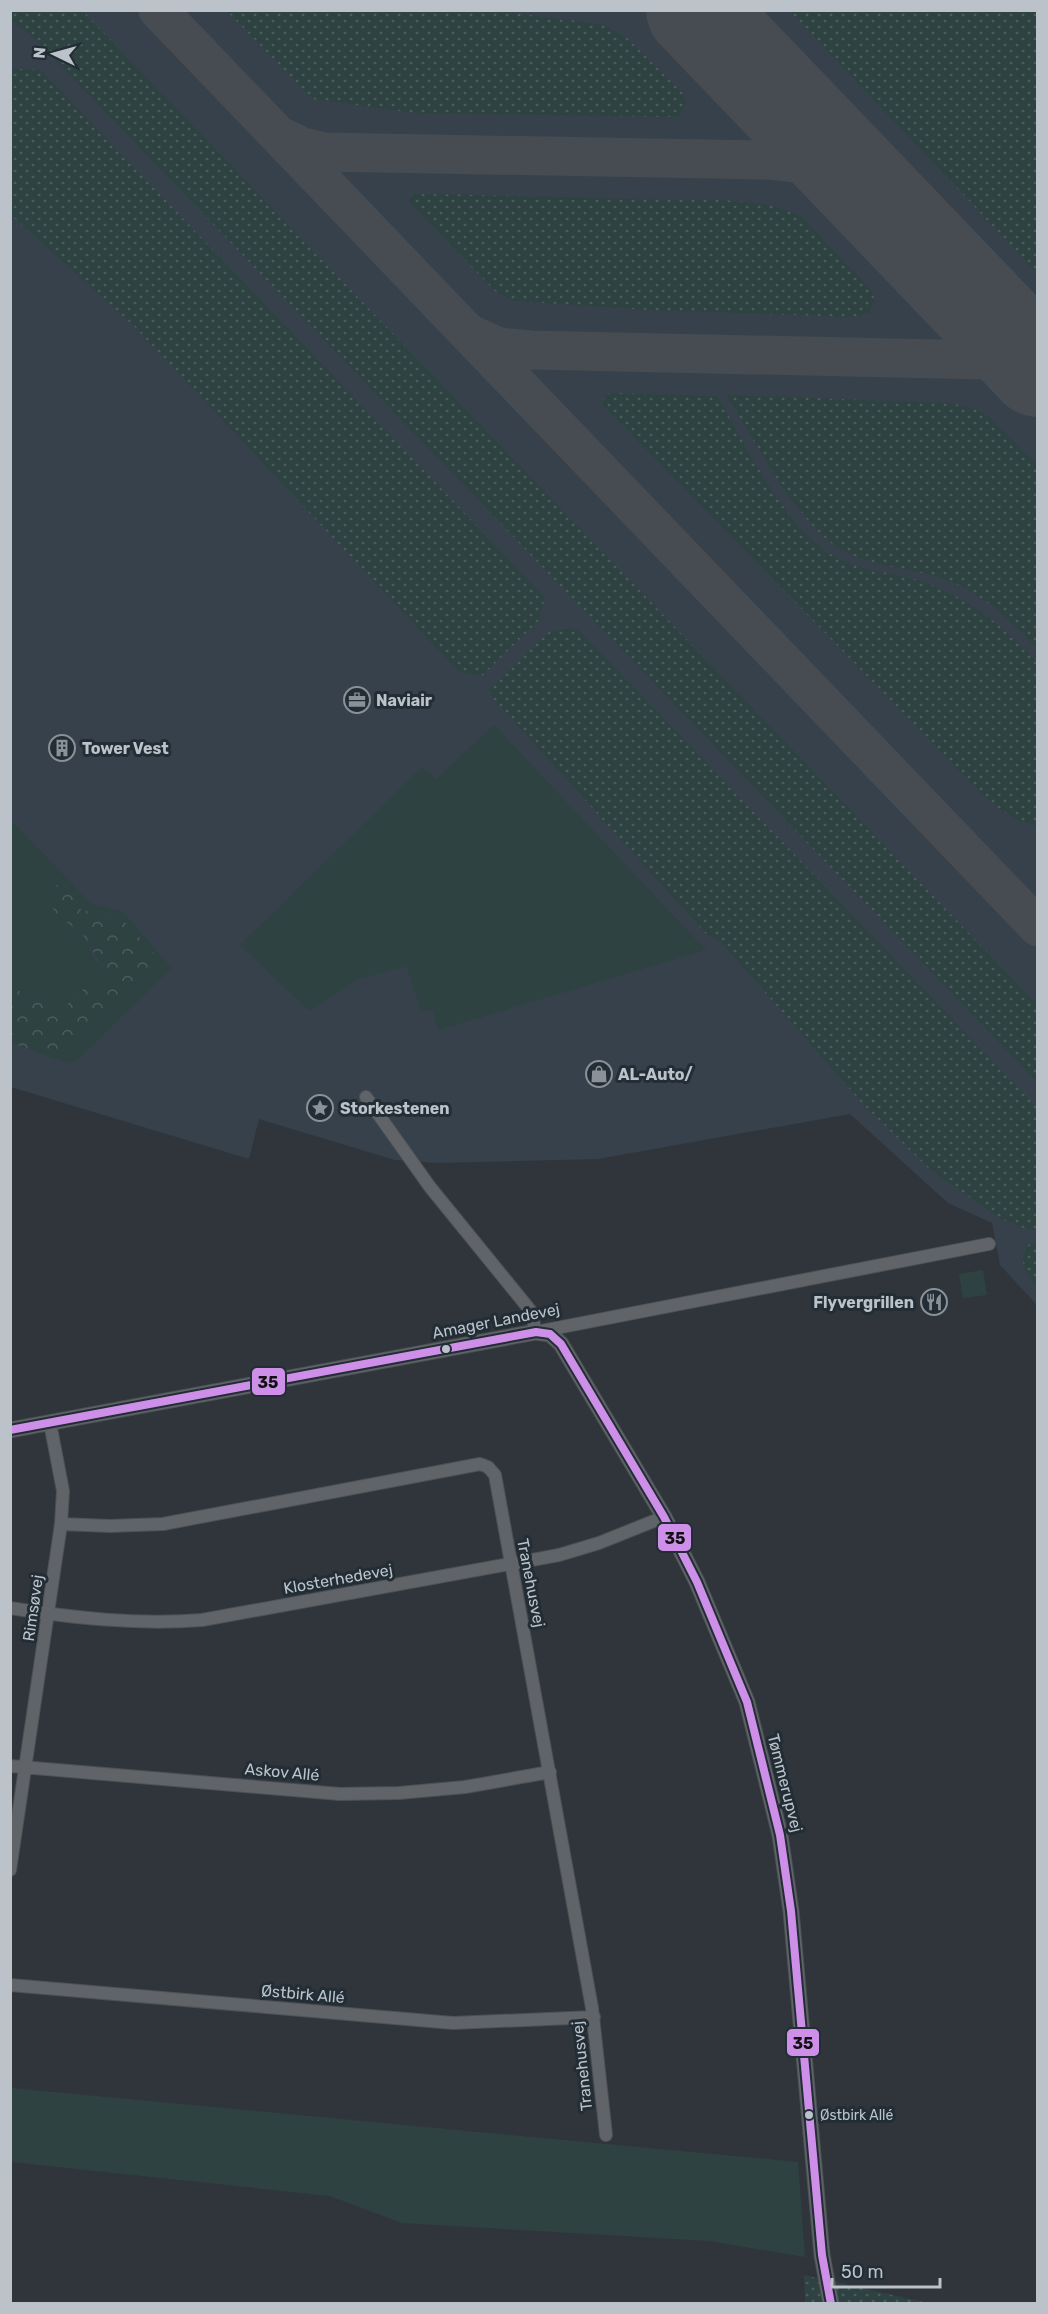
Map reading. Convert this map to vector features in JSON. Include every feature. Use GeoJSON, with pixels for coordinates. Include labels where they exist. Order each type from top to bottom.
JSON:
{"type":"FeatureCollection","features":[{"type":"Feature","properties":{"kind":"street"},"geometry":{"type":"LineString","coordinates":[[366,1097],[430,1187],[530,1310],[536,1332]]}},
{"type":"Feature","properties":{"kind":"street","name":"Amager Landevej"},"geometry":{"type":"LineString","coordinates":[[10,1430],[536,1332],[989,1244]]}},
{"type":"Feature","properties":{"kind":"street","name":"Tømmerupvej"},"geometry":{"type":"LineString","coordinates":[[536,1332],[550,1334],[561,1344],[664,1517],[697,1582],[747,1702],[780,1834],[791,1911],[822,2255],[831,2304]]}},
{"type":"Feature","properties":{"kind":"street","name":"Rimsøvej"},"geometry":{"type":"LineString","coordinates":[[10,1870],[61,1524],[63,1491],[50,1423]]}},
{"type":"Feature","properties":{"kind":"street","name":"Tranehusvej"},"geometry":{"type":"LineString","coordinates":[[61,1524],[110,1526],[163,1524],[480,1464],[488,1467],[495,1475],[594,2017],[606,2135]]}},
{"type":"Feature","properties":{"kind":"street","name":"Klosterhedevej"},"geometry":{"type":"LineString","coordinates":[[10,1608],[124,1623],[202,1620],[510,1565],[599,1543],[664,1517]]}},
{"type":"Feature","properties":{"kind":"street","name":"Askov Allé"},"geometry":{"type":"LineString","coordinates":[[10,1766],[340,1794],[399,1793],[465,1787],[550,1772]]}},
{"type":"Feature","properties":{"kind":"street","name":"Østbirk Allé"},"geometry":{"type":"LineString","coordinates":[[10,1985],[453,2023],[594,2017]]}},
{"type":"Feature","properties":{"kind":"shaded area"},"geometry":{"type":"Polygon","coordinates":[[[10,11],[1037,11],[1037,1305],[1000,1265],[992,1223],[948,1203],[850,1114],[598,1159],[436,1163],[395,1160],[259,1119],[249,1159],[11,1087],[10,11]]]}},
{"type":"Feature","properties":{"kind":"green space"},"geometry":{"type":"Polygon","coordinates":[[[10,11],[83,11],[1037,1004],[1037,1082],[37,41],[11,20],[10,11]]]}},
{"type":"Feature","properties":{"kind":"green space"},"geometry":{"type":"Polygon","coordinates":[[[227,11],[499,11],[602,24],[627,38],[683,93],[686,103],[679,116],[667,117],[413,113],[313,99],[227,11]]]}},
{"type":"Feature","properties":{"kind":"green space"},"geometry":{"type":"Polygon","coordinates":[[[789,11],[1037,11],[1037,273],[802,24],[789,11]]]}},
{"type":"Feature","properties":{"kind":"green space"},"geometry":{"type":"Polygon","coordinates":[[[15,69],[41,70],[545,597],[539,620],[482,676],[458,671],[135,327],[11,215],[10,73],[15,69]]]}},
{"type":"Feature","properties":{"kind":"green space"},"geometry":{"type":"Polygon","coordinates":[[[414,194],[723,200],[766,205],[802,217],[872,291],[875,302],[870,313],[853,317],[648,310],[515,301],[496,292],[409,202],[410,197],[414,194]]]}},
{"type":"Feature","properties":{"kind":"green space"},"geometry":{"type":"Polygon","coordinates":[[[606,394],[717,396],[777,498],[807,535],[823,549],[855,565],[914,579],[950,593],[982,612],[1024,648],[1037,662],[1037,826],[1011,816],[999,808],[967,779],[602,404],[606,394]]]}},
{"type":"Feature","properties":{"kind":"green space"},"geometry":{"type":"Polygon","coordinates":[[[726,395],[951,403],[974,409],[990,417],[1037,464],[1037,649],[990,604],[962,587],[931,575],[857,557],[829,541],[795,505],[764,459],[726,395]]]}},
{"type":"Feature","properties":{"kind":"green space"},"geometry":{"type":"Polygon","coordinates":[[[570,628],[580,631],[1037,1107],[1037,1230],[1029,1230],[1001,1219],[928,1168],[860,1101],[720,941],[707,935],[492,697],[489,690],[549,632],[570,628]]]}},
{"type":"Feature","properties":{"kind":"green space"},"geometry":{"type":"Polygon","coordinates":[[[494,725],[706,950],[438,1030],[433,1009],[421,1011],[406,966],[359,979],[309,1011],[240,945],[422,767],[436,779],[494,725]]]}},
{"type":"Feature","properties":{"kind":"green space"},"geometry":{"type":"Polygon","coordinates":[[[11,820],[91,903],[123,912],[172,968],[77,1060],[71,1063],[50,1057],[70,1050],[146,977],[154,954],[125,922],[107,913],[83,911],[76,905],[75,890],[63,877],[51,897],[51,905],[61,918],[85,938],[96,961],[117,974],[111,981],[87,986],[61,1010],[11,987],[11,820]]]}},
{"type":"Feature","properties":{"kind":"green space"},"geometry":{"type":"Polygon","coordinates":[[[63,877],[75,890],[76,905],[124,919],[154,954],[146,977],[70,1050],[50,1057],[11,1043],[10,987],[61,1010],[87,986],[111,981],[114,971],[99,961],[85,938],[56,914],[52,907],[50,899],[63,877]]]}},
{"type":"Feature","properties":{"kind":"green space"},"geometry":{"type":"Polygon","coordinates":[[[1038,1243],[1037,1287],[1026,1272],[1023,1256],[1028,1245],[1038,1243]]]}},
{"type":"Feature","properties":{"kind":"green space"},"geometry":{"type":"Polygon","coordinates":[[[983,1270],[987,1295],[963,1298],[959,1274],[983,1270]]]}},
{"type":"Feature","properties":{"kind":"green space"},"geometry":{"type":"Polygon","coordinates":[[[11,2088],[798,2162],[805,2257],[709,2241],[402,2223],[330,2196],[11,2162],[11,2088]]]}},
{"type":"Feature","properties":{"kind":"green space"},"geometry":{"type":"Polygon","coordinates":[[[804,2275],[928,2303],[805,2303],[804,2275]]]}},
{"type":"Feature","properties":{"kind":"taxiway"},"geometry":{"type":"LineString","coordinates":[[158,10],[1038,927]]}},
{"type":"Feature","properties":{"kind":"taxiway"},"geometry":{"type":"LineString","coordinates":[[282,137],[303,147],[325,152],[784,161],[816,167],[843,178],[886,210]]}},
{"type":"Feature","properties":{"kind":"taxiway"},"geometry":{"type":"LineString","coordinates":[[470,334],[499,347],[530,350],[985,360],[1011,366],[1038,377]]}},
{"type":"Feature","properties":{"kind":"runway"},"geometry":{"type":"LineString","coordinates":[[695,10],[1038,368]]}},
{"type":"Feature","properties":{"kind":"transit line","name":"35"},"geometry":{"type":"LineString","coordinates":[[10,1430],[536,1332],[550,1334],[561,1344],[664,1517],[697,1582],[747,1702],[780,1835],[791,1911],[822,2255],[831,2304]]}},
{"type":"Feature","properties":{"kind":"place","name":"Naviair"},"geometry":{"type":"Point","coordinates":[357,700]}},
{"type":"Feature","properties":{"kind":"place","name":"Tower Vest"},"geometry":{"type":"Point","coordinates":[62,748]}},
{"type":"Feature","properties":{"kind":"place","name":"AL-Auto/"},"geometry":{"type":"Point","coordinates":[599,1074]}},
{"type":"Feature","properties":{"kind":"place","name":"Storkestenen"},"geometry":{"type":"Point","coordinates":[320,1108]}},
{"type":"Feature","properties":{"kind":"place","name":"Flyvergrillen"},"geometry":{"type":"Point","coordinates":[934,1302]}},
{"type":"Feature","properties":{"kind":"place","name":"Østbirk Allé"},"geometry":{"type":"Point","coordinates":[809,2115]}}]}
